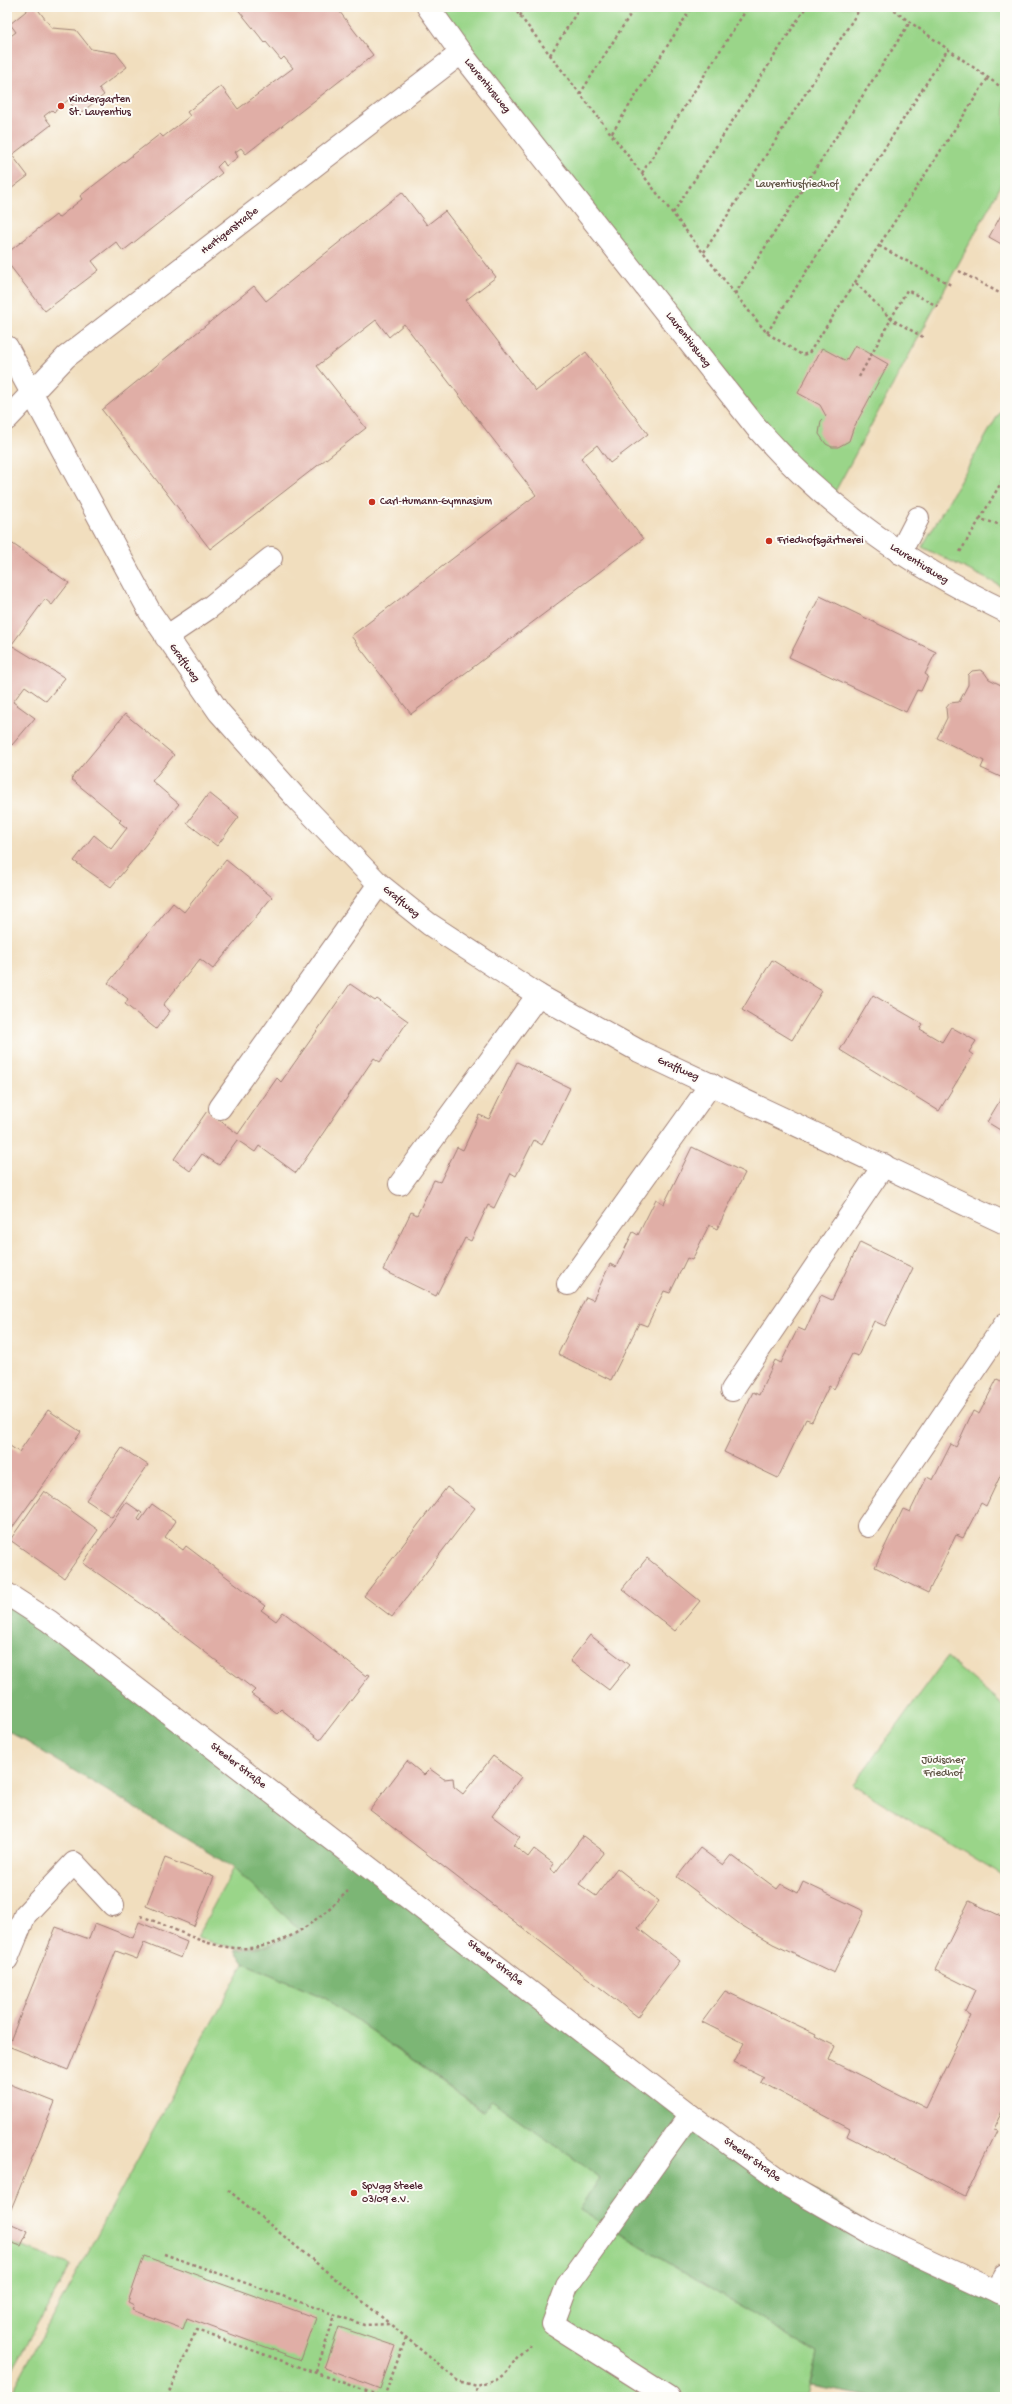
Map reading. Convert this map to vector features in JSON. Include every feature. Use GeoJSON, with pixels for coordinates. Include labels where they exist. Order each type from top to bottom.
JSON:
{"type":"FeatureCollection","features":[{"type":"Feature","properties":{"kind":"street","name":"Laurentiusweg"},"geometry":{"type":"LineString","coordinates":[[428,7],[461,53],[756,427],[786,462],[831,503],[900,553],[943,579],[1005,612]]}},
{"type":"Feature","properties":{"kind":"street","name":"Hertigerstraße"},"geometry":{"type":"LineString","coordinates":[[7,419],[66,358],[461,53]]}},
{"type":"Feature","properties":{"kind":"street","name":"Graffweg"},"geometry":{"type":"LineString","coordinates":[[7,348],[33,393],[150,612],[166,638],[219,712],[296,798],[379,884],[429,924],[538,995],[639,1051],[1005,1223]]}},
{"type":"Feature","properties":{"kind":"street"},"geometry":{"type":"LineString","coordinates":[[900,553],[918,518]]}},
{"type":"Feature","properties":{"kind":"street"},"geometry":{"type":"LineString","coordinates":[[166,638],[208,608],[270,558]]}},
{"type":"Feature","properties":{"kind":"street"},"geometry":{"type":"LineString","coordinates":[[220,1108],[379,884]]}},
{"type":"Feature","properties":{"kind":"street"},"geometry":{"type":"LineString","coordinates":[[400,1184],[538,995]]}},
{"type":"Feature","properties":{"kind":"street"},"geometry":{"type":"LineString","coordinates":[[568,1284],[711,1084]]}},
{"type":"Feature","properties":{"kind":"street"},"geometry":{"type":"LineString","coordinates":[[732,1390],[884,1165]]}},
{"type":"Feature","properties":{"kind":"street"},"geometry":{"type":"LineString","coordinates":[[868,1526],[1005,1324]]}},
{"type":"Feature","properties":{"kind":"street","name":"Steeler Straße"},"geometry":{"type":"LineString","coordinates":[[7,1594],[49,1621],[690,2115],[785,2184],[870,2233],[1002,2288]]}},
{"type":"Feature","properties":{"kind":"street"},"geometry":{"type":"LineString","coordinates":[[7,1959],[25,1915],[74,1863],[113,1905]]}},
{"type":"Feature","properties":{"kind":"street"},"geometry":{"type":"LineString","coordinates":[[668,2397],[553,2324],[567,2286],[690,2115]]}},
{"type":"Feature","properties":{"kind":"path"},"geometry":{"type":"LineString","coordinates":[[513,7],[612,133],[735,294],[767,333],[802,355],[806,355],[856,283],[988,78]]}},
{"type":"Feature","properties":{"kind":"path"},"geometry":{"type":"LineString","coordinates":[[520,16],[525,7]]}},
{"type":"Feature","properties":{"kind":"path"},"geometry":{"type":"LineString","coordinates":[[550,55],[580,7]]}},
{"type":"Feature","properties":{"kind":"path"},"geometry":{"type":"LineString","coordinates":[[580,94],[635,7]]}},
{"type":"Feature","properties":{"kind":"path"},"geometry":{"type":"LineString","coordinates":[[612,133],[692,7]]}},
{"type":"Feature","properties":{"kind":"path"},"geometry":{"type":"LineString","coordinates":[[642,173],[748,7]]}},
{"type":"Feature","properties":{"kind":"path"},"geometry":{"type":"LineString","coordinates":[[673,213],[806,7]]}},
{"type":"Feature","properties":{"kind":"path"},"geometry":{"type":"LineString","coordinates":[[704,252],[861,7]]}},
{"type":"Feature","properties":{"kind":"path"},"geometry":{"type":"LineString","coordinates":[[889,7],[1005,90]]}},
{"type":"Feature","properties":{"kind":"path"},"geometry":{"type":"LineString","coordinates":[[968,12],[971,7]]}},
{"type":"Feature","properties":{"kind":"path"},"geometry":{"type":"LineString","coordinates":[[735,294],[910,22]]}},
{"type":"Feature","properties":{"kind":"path"},"geometry":{"type":"LineString","coordinates":[[767,333],[948,49]]}},
{"type":"Feature","properties":{"kind":"path"},"geometry":{"type":"LineString","coordinates":[[879,246],[951,285]]}},
{"type":"Feature","properties":{"kind":"path"},"geometry":{"type":"LineString","coordinates":[[959,271],[1005,296]]}},
{"type":"Feature","properties":{"kind":"path"},"geometry":{"type":"LineString","coordinates":[[856,283],[891,320],[923,338]]}},
{"type":"Feature","properties":{"kind":"path"},"geometry":{"type":"LineString","coordinates":[[859,377],[907,290],[939,307]]}},
{"type":"Feature","properties":{"kind":"path"},"geometry":{"type":"LineString","coordinates":[[943,579],[1005,476]]}},
{"type":"Feature","properties":{"kind":"path"},"geometry":{"type":"LineString","coordinates":[[980,519],[1005,526]]}},
{"type":"Feature","properties":{"kind":"path"},"geometry":{"type":"LineString","coordinates":[[113,1905],[199,1939],[235,1949],[267,1947],[301,1931],[333,1905],[371,1868]]}},
{"type":"Feature","properties":{"kind":"path"},"geometry":{"type":"LineString","coordinates":[[228,2190],[458,2381],[477,2386],[495,2381],[507,2372],[518,2356],[553,2324]]}},
{"type":"Feature","properties":{"kind":"path"},"geometry":{"type":"LineString","coordinates":[[164,2254],[364,2325],[390,2324]]}},
{"type":"Feature","properties":{"kind":"path"},"geometry":{"type":"LineString","coordinates":[[316,2372],[335,2315]]}},
{"type":"Feature","properties":{"kind":"path"},"geometry":{"type":"LineString","coordinates":[[167,2397],[196,2330],[383,2397],[406,2338]]}},
{"type":"Feature","properties":{"kind":"path"},"geometry":{"type":"LineString","coordinates":[[475,2397],[477,2386]]}},
{"type":"Feature","properties":{"kind":"green space","name":"Laurentiusfriedhof"},"geometry":{"type":"Polygon","coordinates":[[[433,7],[1005,7],[1005,178],[830,501],[787,461],[433,7]]]}},
{"type":"Feature","properties":{"kind":"green space"},"geometry":{"type":"Polygon","coordinates":[[[1005,403],[1005,588],[922,547],[1005,403]]]}},
{"type":"Feature","properties":{"kind":"green space"},"geometry":{"type":"Polygon","coordinates":[[[7,1598],[690,2116],[1005,2304],[1005,2397],[871,2397],[810,2386],[817,2353],[580,2210],[600,2177],[491,2100],[483,2111],[325,1998],[244,1963],[235,1950],[267,1947],[301,1931],[234,1868],[7,1730],[7,1598]]]}},
{"type":"Feature","properties":{"kind":"green space","name":"Jüdischer Friedhof"},"geometry":{"type":"Polygon","coordinates":[[[947,1657],[1005,1707],[1005,1877],[853,1785],[947,1657]]]}},
{"type":"Feature","properties":{"kind":"green space"},"geometry":{"type":"Polygon","coordinates":[[[234,1868],[301,1931],[266,1946],[235,1948],[196,1938],[234,1868]]]}},
{"type":"Feature","properties":{"kind":"green space","name":"SpVgg Steele 03/09 e.V."},"geometry":{"type":"Polygon","coordinates":[[[244,1963],[325,1998],[482,2111],[491,2100],[600,2177],[580,2210],[817,2353],[807,2397],[9,2397],[244,1963]]]}},
{"type":"Feature","properties":{"kind":"green space"},"geometry":{"type":"Polygon","coordinates":[[[7,2241],[71,2265],[7,2380],[7,2241]]]}},
{"type":"Feature","properties":{"kind":"building","name":"Kindergarten St. Laurentius"},"geometry":{"type":"Polygon","coordinates":[[[31,7],[36,7],[52,28],[76,30],[91,49],[116,53],[127,67],[99,88],[104,95],[79,114],[68,100],[54,112],[52,110],[44,116],[51,125],[12,155],[28,176],[7,192],[7,36],[8,38],[16,32],[10,24],[31,7]]]}},
{"type":"Feature","properties":{"kind":"building"},"geometry":{"type":"Polygon","coordinates":[[[236,7],[336,7],[373,55],[246,154],[241,148],[235,152],[238,157],[226,166],[223,161],[217,167],[222,173],[123,251],[116,242],[92,261],[99,270],[45,311],[7,262],[7,253],[56,215],[58,218],[82,199],[80,196],[160,134],[163,137],[190,116],[187,112],[221,86],[238,109],[293,68],[284,57],[281,60],[266,42],[265,43],[236,7]]]}},
{"type":"Feature","properties":{"kind":"building","name":"Carl-Humann-Gymnasium"},"geometry":{"type":"Polygon","coordinates":[[[402,192],[427,225],[445,211],[496,277],[466,300],[536,391],[586,352],[648,434],[610,463],[597,445],[581,458],[643,539],[411,714],[351,636],[536,495],[404,324],[389,337],[376,320],[317,366],[366,428],[210,549],[102,410],[254,286],[266,301],[402,192]]]}},
{"type":"Feature","properties":{"kind":"building"},"geometry":{"type":"Polygon","coordinates":[[[1005,208],[1005,246],[989,237],[1005,208]]]}},
{"type":"Feature","properties":{"kind":"building"},"geometry":{"type":"Polygon","coordinates":[[[855,345],[888,364],[853,429],[849,441],[838,447],[832,447],[826,444],[819,434],[821,421],[826,416],[820,405],[798,393],[822,348],[846,361],[855,345]]]}},
{"type":"Feature","properties":{"kind":"building"},"geometry":{"type":"Polygon","coordinates":[[[7,540],[69,583],[52,605],[45,599],[7,651],[7,540]]]}},
{"type":"Feature","properties":{"kind":"building"},"geometry":{"type":"Polygon","coordinates":[[[820,596],[936,652],[925,674],[928,676],[921,691],[917,690],[906,712],[789,657],[820,596]]]}},
{"type":"Feature","properties":{"kind":"building"},"geometry":{"type":"Polygon","coordinates":[[[13,646],[65,678],[46,701],[25,686],[13,702],[35,718],[12,745],[7,741],[7,655],[13,646]]]}},
{"type":"Feature","properties":{"kind":"building"},"geometry":{"type":"Polygon","coordinates":[[[980,670],[984,672],[989,679],[1005,687],[1005,779],[981,768],[984,761],[937,738],[947,718],[946,708],[950,703],[959,702],[968,685],[968,675],[972,671],[980,670]]]}},
{"type":"Feature","properties":{"kind":"building"},"geometry":{"type":"Polygon","coordinates":[[[125,714],[174,755],[152,781],[179,804],[111,887],[74,861],[94,835],[111,849],[127,828],[119,822],[121,820],[71,779],[125,714]]]}},
{"type":"Feature","properties":{"kind":"building"},"geometry":{"type":"Polygon","coordinates":[[[209,793],[239,817],[217,846],[187,823],[209,793]]]}},
{"type":"Feature","properties":{"kind":"building"},"geometry":{"type":"Polygon","coordinates":[[[226,860],[272,897],[213,969],[200,959],[163,1005],[170,1011],[156,1029],[125,1004],[128,999],[108,983],[173,903],[184,912],[226,860]]]}},
{"type":"Feature","properties":{"kind":"building"},"geometry":{"type":"Polygon","coordinates":[[[772,960],[822,991],[792,1040],[742,1010],[772,960]]]}},
{"type":"Feature","properties":{"kind":"building"},"geometry":{"type":"Polygon","coordinates":[[[350,984],[375,1001],[377,999],[408,1021],[380,1062],[374,1058],[296,1173],[259,1146],[255,1152],[237,1140],[219,1165],[202,1154],[190,1171],[174,1159],[207,1111],[238,1134],[277,1078],[281,1082],[350,984]]]}},
{"type":"Feature","properties":{"kind":"building"},"geometry":{"type":"Polygon","coordinates":[[[873,995],[923,1024],[920,1029],[942,1042],[951,1027],[976,1041],[969,1052],[973,1055],[939,1111],[840,1050],[873,995]]]}},
{"type":"Feature","properties":{"kind":"building"},"geometry":{"type":"Polygon","coordinates":[[[517,1062],[570,1088],[542,1145],[534,1140],[516,1176],[511,1173],[494,1208],[488,1205],[471,1241],[465,1238],[436,1296],[383,1270],[411,1212],[417,1215],[434,1180],[440,1182],[457,1147],[463,1150],[479,1115],[489,1119],[517,1062]]]}},
{"type":"Feature","properties":{"kind":"building"},"geometry":{"type":"Polygon","coordinates":[[[1005,1092],[1005,1133],[987,1122],[1005,1092]]]}},
{"type":"Feature","properties":{"kind":"building"},"geometry":{"type":"Polygon","coordinates":[[[692,1147],[745,1173],[717,1229],[709,1225],[692,1260],[687,1258],[670,1293],[664,1291],[647,1326],[639,1323],[611,1380],[558,1354],[586,1297],[593,1300],[610,1264],[616,1267],[633,1232],[638,1235],[656,1199],[664,1204],[692,1147]]]}},
{"type":"Feature","properties":{"kind":"building"},"geometry":{"type":"Polygon","coordinates":[[[860,1242],[913,1268],[885,1326],[874,1321],[858,1356],[852,1354],[834,1389],[829,1386],[812,1421],[806,1419],[778,1478],[724,1452],[753,1392],[759,1395],[775,1360],[781,1363],[798,1328],[805,1331],[821,1295],[832,1300],[860,1242]]]}},
{"type":"Feature","properties":{"kind":"building"},"geometry":{"type":"Polygon","coordinates":[[[997,1379],[1005,1383],[1005,1471],[1003,1470],[986,1506],[981,1503],[963,1538],[956,1535],[928,1593],[875,1567],[903,1509],[910,1512],[927,1477],[933,1480],[951,1444],[956,1447],[973,1411],[979,1414],[997,1379]]]}},
{"type":"Feature","properties":{"kind":"building"},"geometry":{"type":"Polygon","coordinates":[[[48,1410],[81,1432],[7,1535],[7,1444],[19,1452],[48,1410]]]}},
{"type":"Feature","properties":{"kind":"building"},"geometry":{"type":"Polygon","coordinates":[[[122,1448],[148,1465],[112,1517],[86,1500],[122,1448]]]}},
{"type":"Feature","properties":{"kind":"building"},"geometry":{"type":"Polygon","coordinates":[[[447,1487],[475,1508],[392,1617],[364,1596],[447,1487]]]}},
{"type":"Feature","properties":{"kind":"building"},"geometry":{"type":"Polygon","coordinates":[[[44,1491],[98,1530],[64,1578],[10,1540],[44,1491]]]}},
{"type":"Feature","properties":{"kind":"building"},"geometry":{"type":"Polygon","coordinates":[[[126,1502],[142,1513],[138,1519],[140,1521],[152,1504],[176,1521],[165,1537],[183,1550],[186,1546],[265,1606],[261,1610],[276,1621],[283,1612],[366,1676],[368,1674],[370,1675],[320,1740],[281,1709],[277,1713],[251,1694],[255,1690],[143,1605],[83,1563],[126,1502]]]}},
{"type":"Feature","properties":{"kind":"building"},"geometry":{"type":"Polygon","coordinates":[[[647,1558],[700,1601],[675,1631],[622,1589],[647,1558]]]}},
{"type":"Feature","properties":{"kind":"building"},"geometry":{"type":"Polygon","coordinates":[[[590,1635],[629,1665],[609,1690],[570,1661],[590,1635]]]}},
{"type":"Feature","properties":{"kind":"building"},"geometry":{"type":"Polygon","coordinates":[[[493,1756],[521,1777],[492,1816],[520,1837],[513,1845],[528,1857],[534,1849],[554,1864],[550,1869],[555,1873],[583,1836],[604,1852],[579,1884],[596,1896],[617,1868],[659,1901],[638,1928],[680,1961],[638,2017],[370,1810],[407,1761],[424,1775],[430,1769],[444,1779],[453,1778],[454,1787],[463,1794],[493,1756]]]}},
{"type":"Feature","properties":{"kind":"building"},"geometry":{"type":"Polygon","coordinates":[[[700,1848],[723,1865],[731,1855],[777,1889],[781,1884],[798,1893],[803,1882],[864,1911],[834,1973],[773,1944],[741,1925],[677,1877],[700,1848]]]}},
{"type":"Feature","properties":{"kind":"building"},"geometry":{"type":"Polygon","coordinates":[[[165,1858],[214,1877],[194,1926],[146,1906],[165,1858]]]}},
{"type":"Feature","properties":{"kind":"building"},"geometry":{"type":"Polygon","coordinates":[[[969,1901],[1005,1918],[1005,2105],[993,2130],[997,2131],[965,2197],[847,2136],[850,2129],[761,2082],[764,2077],[734,2062],[744,2043],[702,2022],[725,1991],[816,2034],[815,2036],[835,2046],[829,2060],[926,2108],[971,2015],[965,2012],[975,1990],[935,1970],[969,1901]]]}},
{"type":"Feature","properties":{"kind":"building"},"geometry":{"type":"Polygon","coordinates":[[[139,1922],[187,1942],[181,1958],[144,1943],[137,1959],[116,1951],[68,2070],[8,2046],[56,1927],[89,1939],[95,1923],[133,1938],[139,1922]]]}},
{"type":"Feature","properties":{"kind":"building"},"geometry":{"type":"Polygon","coordinates":[[[7,2083],[55,2102],[7,2219],[7,2083]]]}},
{"type":"Feature","properties":{"kind":"building"},"geometry":{"type":"Polygon","coordinates":[[[7,2222],[28,2231],[21,2246],[7,2241],[7,2222]]]}},
{"type":"Feature","properties":{"kind":"building"},"geometry":{"type":"Polygon","coordinates":[[[144,2256],[316,2318],[301,2360],[187,2318],[183,2329],[132,2310],[134,2305],[128,2302],[144,2256]]]}},
{"type":"Feature","properties":{"kind":"building"},"geometry":{"type":"Polygon","coordinates":[[[339,2327],[395,2346],[380,2389],[325,2368],[339,2327]]]}},
{"type":"Feature","properties":{"kind":"place","name":"Kindergarten St. Laurentius"},"geometry":{"type":"Point","coordinates":[61,106]}},
{"type":"Feature","properties":{"kind":"place","name":"Carl-Humann-Gymnasium"},"geometry":{"type":"Point","coordinates":[372,502]}},
{"type":"Feature","properties":{"kind":"place","name":"Friedhofsgärtnerei"},"geometry":{"type":"Point","coordinates":[769,541]}},
{"type":"Feature","properties":{"kind":"place","name":"SpVgg Steele 03/09 e.V."},"geometry":{"type":"Point","coordinates":[354,2193]}}]}
